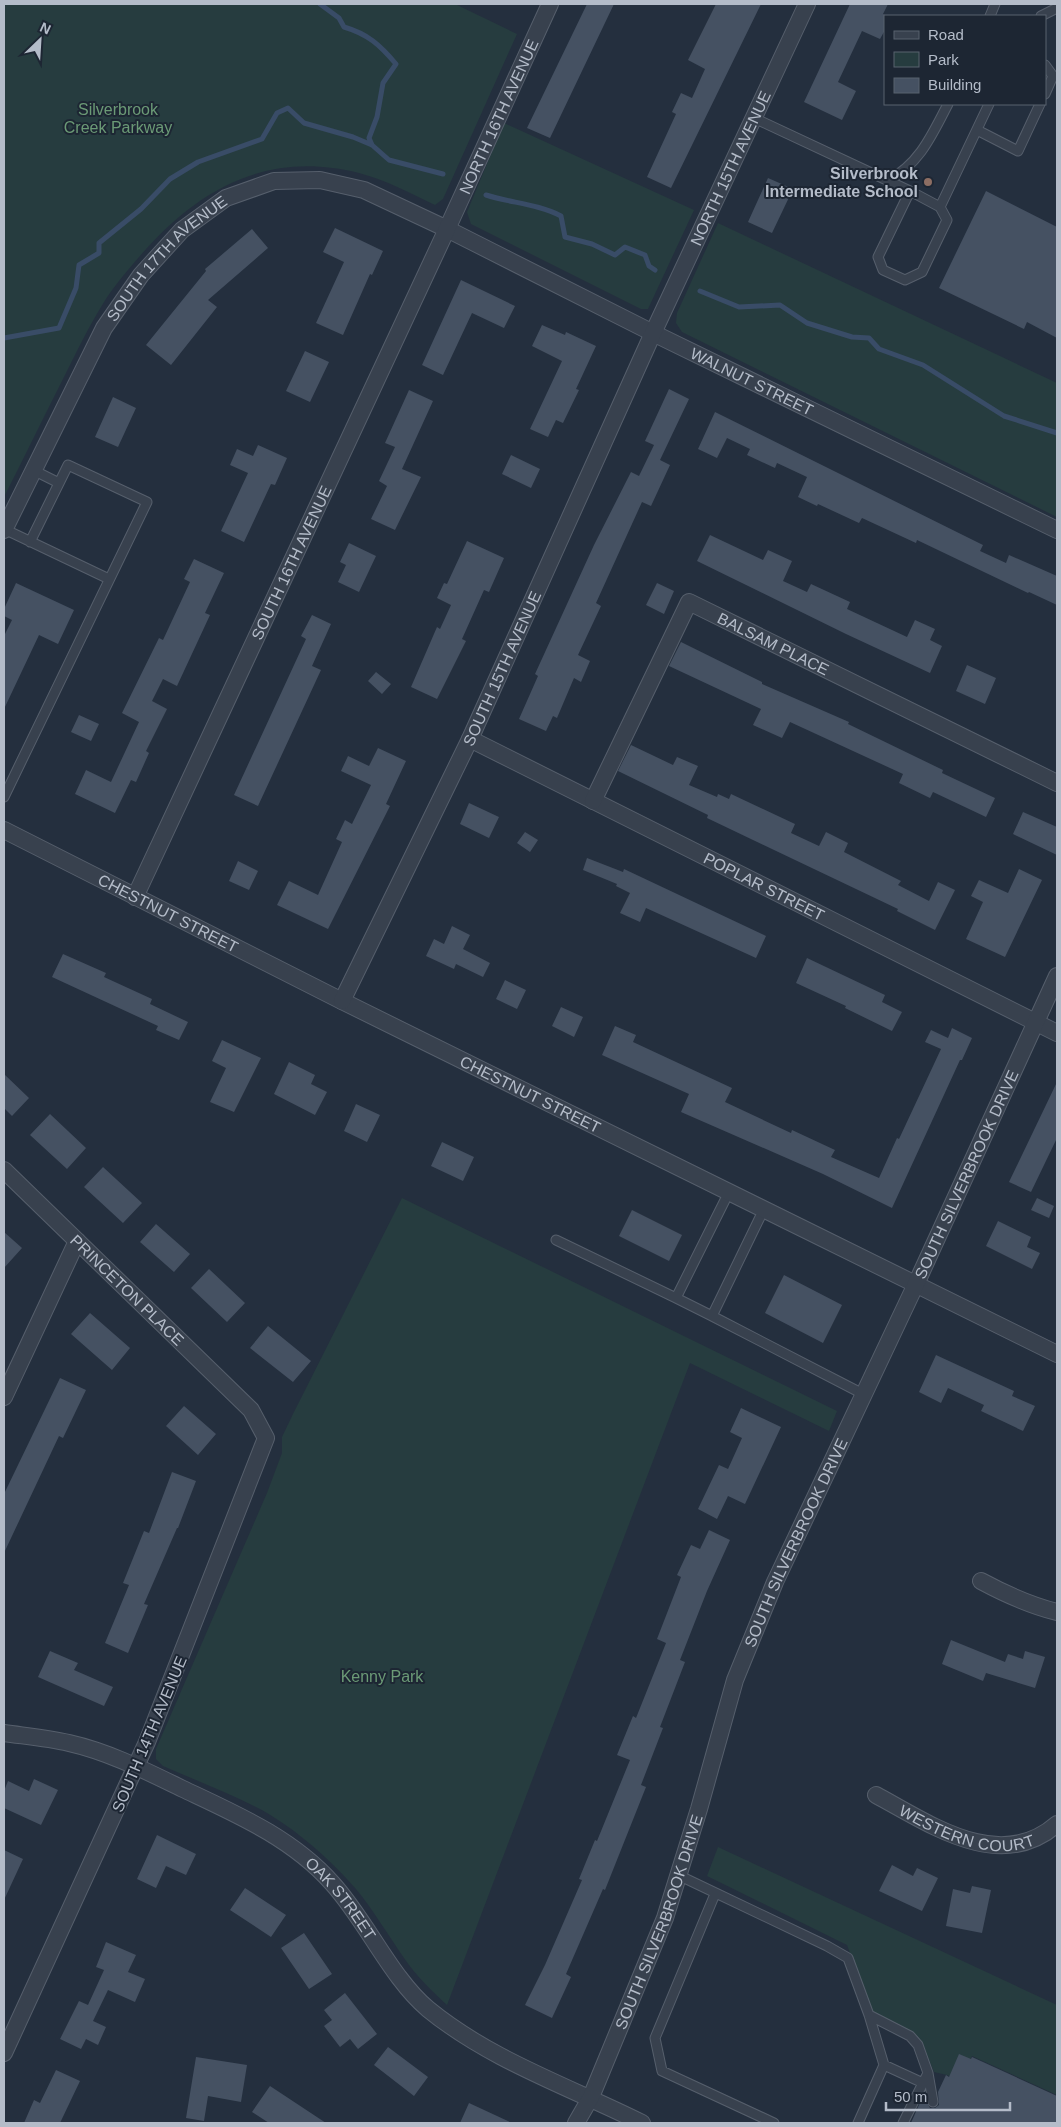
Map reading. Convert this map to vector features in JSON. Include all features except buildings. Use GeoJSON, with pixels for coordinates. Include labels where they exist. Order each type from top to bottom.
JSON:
{"type":"FeatureCollection","features":[{"type":"Feature","properties":{"kind":"street","name":"NORTH 16TH AVENUE"},"geometry":{"type":"LineString","coordinates":[[447,229],[550,4]]}},
{"type":"Feature","properties":{"kind":"street","name":"NORTH 15TH AVENUE"},"geometry":{"type":"LineString","coordinates":[[653,333],[807,4]]}},
{"type":"Feature","properties":{"kind":"street","name":"SOUTH 17TH AVENUE"},"geometry":{"type":"LineString","coordinates":[[4,529],[104,328],[141,274],[182,230],[226,198],[274,181],[320,180],[364,190],[447,229]]}},
{"type":"Feature","properties":{"kind":"street","name":"WALNUT STREET"},"geometry":{"type":"LineString","coordinates":[[447,229],[653,333],[1057,530]]}},
{"type":"Feature","properties":{"kind":"street","name":"SOUTH 16TH AVENUE"},"geometry":{"type":"LineString","coordinates":[[135,897],[447,229]]}},
{"type":"Feature","properties":{"kind":"street","name":"SOUTH 15TH AVENUE"},"geometry":{"type":"LineString","coordinates":[[342,1001],[470,739],[653,333]]}},
{"type":"Feature","properties":{"kind":"street","name":"BALSAM PLACE"},"geometry":{"type":"LineString","coordinates":[[593,801],[689,602],[1057,783]]}},
{"type":"Feature","properties":{"kind":"street","name":"POPLAR STREET"},"geometry":{"type":"LineString","coordinates":[[470,739],[1057,1033]]}},
{"type":"Feature","properties":{"kind":"street","name":"CHESTNUT STREET"},"geometry":{"type":"LineString","coordinates":[[4,830],[342,1001],[1057,1354]]}},
{"type":"Feature","properties":{"kind":"street","name":"SOUTH SILVERBROOK DRIVE"},"geometry":{"type":"LineString","coordinates":[[576,2123],[590,2098],[665,1918],[735,1680],[775,1582],[916,1284],[1057,976]]}},
{"type":"Feature","properties":{"kind":"street","name":"PRINCETON PLACE"},"geometry":{"type":"LineString","coordinates":[[4,1170],[252,1410]]}},
{"type":"Feature","properties":{"kind":"street"},"geometry":{"type":"LineString","coordinates":[[4,1397],[77,1240]]}},
{"type":"Feature","properties":{"kind":"street","name":"SOUTH 14TH AVENUE"},"geometry":{"type":"LineString","coordinates":[[4,2053],[136,1767],[266,1438],[252,1410]]}},
{"type":"Feature","properties":{"kind":"street"},"geometry":{"type":"LineString","coordinates":[[981,1582],[1021,1602],[1057,1612]]}},
{"type":"Feature","properties":{"kind":"street","name":"OAK STREET"},"geometry":{"type":"LineString","coordinates":[[4,1732],[68,1743],[113,1757],[272,1833],[304,1856],[331,1880],[350,1902],[400,1977],[426,2007],[455,2030],[506,2059],[642,2123]]}},
{"type":"Feature","properties":{"kind":"street","name":"WESTERN COURT"},"geometry":{"type":"LineString","coordinates":[[876,1795],[949,1834],[970,1841],[996,1846],[1016,1844],[1047,1833],[1057,1824]]}},
{"type":"Feature","properties":{"kind":"lane"},"geometry":{"type":"LineString","coordinates":[[1043,15],[1057,8]]}},
{"type":"Feature","properties":{"kind":"lane"},"geometry":{"type":"LineString","coordinates":[[1046,66],[1053,76],[1046,92]]}},
{"type":"Feature","properties":{"kind":"lane"},"geometry":{"type":"LineString","coordinates":[[887,181],[911,165],[928,144],[948,105]]}},
{"type":"Feature","properties":{"kind":"lane"},"geometry":{"type":"LineString","coordinates":[[940,207],[989,105]]}},
{"type":"Feature","properties":{"kind":"lane"},"geometry":{"type":"LineString","coordinates":[[977,130],[1018,151],[1040,105]]}},
{"type":"Feature","properties":{"kind":"lane"},"geometry":{"type":"LineString","coordinates":[[754,118],[910,192],[940,207],[947,220],[922,272],[905,280],[883,270],[878,256],[910,192]]}},
{"type":"Feature","properties":{"kind":"lane"},"geometry":{"type":"LineString","coordinates":[[4,797],[147,502],[68,465],[30,542]]}},
{"type":"Feature","properties":{"kind":"lane"},"geometry":{"type":"LineString","coordinates":[[33,470],[59,483]]}},
{"type":"Feature","properties":{"kind":"lane"},"geometry":{"type":"LineString","coordinates":[[4,529],[109,579]]}},
{"type":"Feature","properties":{"kind":"lane"},"geometry":{"type":"LineString","coordinates":[[676,1298],[729,1192]]}},
{"type":"Feature","properties":{"kind":"lane"},"geometry":{"type":"LineString","coordinates":[[712,1316],[764,1209]]}},
{"type":"Feature","properties":{"kind":"lane"},"geometry":{"type":"LineString","coordinates":[[556,1240],[712,1316],[863,1394]]}},
{"type":"Feature","properties":{"kind":"lane"},"geometry":{"type":"LineString","coordinates":[[678,1875],[827,1946],[848,1958],[869,2014],[884,2065],[858,2123]]}},
{"type":"Feature","properties":{"kind":"lane"},"geometry":{"type":"LineString","coordinates":[[716,1894],[655,2038],[662,2071],[774,2123]]}},
{"type":"Feature","properties":{"kind":"lane"},"geometry":{"type":"LineString","coordinates":[[869,2014],[910,2036],[918,2045],[928,2073],[933,2102]]}},
{"type":"Feature","properties":{"kind":"lane"},"geometry":{"type":"LineString","coordinates":[[884,2065],[923,2083]]}},
{"type":"Feature","properties":{"kind":"lane"},"geometry":{"type":"LineString","coordinates":[[903,2123],[928,2073]]}},
{"type":"Feature","properties":{"kind":"green space","name":"Silverbrook Creek Parkway"},"geometry":{"type":"Polygon","coordinates":[[[4,4],[455,4],[517,34],[443,199],[435,205],[388,183],[359,173],[325,167],[294,167],[264,172],[236,181],[210,194],[185,212],[139,257],[98,311],[4,497],[4,4]]]}},
{"type":"Feature","properties":{"kind":"green space"},"geometry":{"type":"Polygon","coordinates":[[[504,123],[694,210],[648,309],[641,309],[471,224],[467,212],[504,123]]]}},
{"type":"Feature","properties":{"kind":"green space"},"geometry":{"type":"Polygon","coordinates":[[[718,223],[1057,383],[1057,517],[682,332],[676,323],[677,313],[718,223]]]}},
{"type":"Feature","properties":{"kind":"green space","name":"Kenny Park"},"geometry":{"type":"Polygon","coordinates":[[[402,1198],[837,1411],[829,1431],[690,1363],[447,2005],[424,1983],[409,1965],[356,1889],[312,1845],[260,1809],[163,1766],[156,1759],[156,1749],[267,1493],[282,1453],[282,1437],[402,1198]]]}},
{"type":"Feature","properties":{"kind":"green space"},"geometry":{"type":"Polygon","coordinates":[[[718,1847],[1057,2005],[1057,2095],[972,2056],[960,2081],[934,2072],[921,2040],[872,2011],[847,1945],[707,1876],[718,1847]]]}},
{"type":"Feature","properties":{"kind":"waterway"},"geometry":{"type":"LineString","coordinates":[[320,4],[339,18],[344,27],[360,33],[373,41],[396,64],[383,83],[377,117],[369,138],[372,145]]}},
{"type":"Feature","properties":{"kind":"waterway"},"geometry":{"type":"LineString","coordinates":[[4,338],[59,328],[76,288],[79,265],[99,253],[99,243],[141,209],[170,179],[198,162],[262,139],[277,113],[288,108],[304,123],[353,137],[372,145],[389,160],[443,174]]}},
{"type":"Feature","properties":{"kind":"waterway"},"geometry":{"type":"LineString","coordinates":[[486,195],[552,212],[561,216],[565,237],[592,244],[615,255],[625,247],[645,255],[649,266],[655,270]]}},
{"type":"Feature","properties":{"kind":"waterway"},"geometry":{"type":"LineString","coordinates":[[700,291],[739,307],[780,305],[807,323],[852,337],[869,338],[879,349],[923,365],[1004,416],[1057,433]]}},
{"type":"Feature","properties":{"kind":"place","name":"Silverbrook Intermediate School"},"geometry":{"type":"Point","coordinates":[928,182]}}]}
